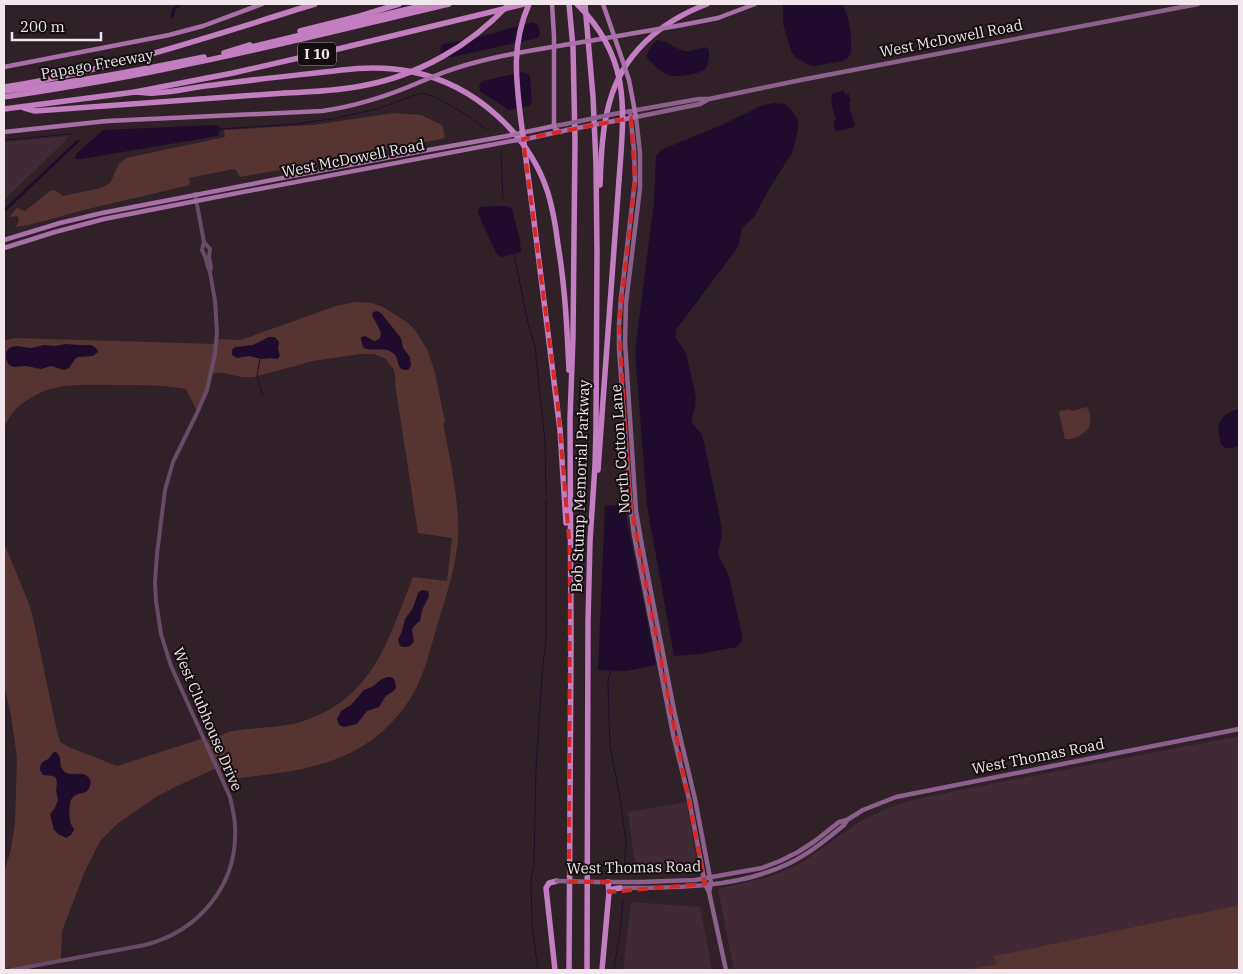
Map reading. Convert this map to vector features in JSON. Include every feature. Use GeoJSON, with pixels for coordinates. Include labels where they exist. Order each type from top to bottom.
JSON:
{"type":"FeatureCollection","features":[{"type":"Feature","properties":{"kind":"highway"},"geometry":{"type":"LineString","coordinates":[[4,86],[62,76],[149,54],[315,4]]}},
{"type":"Feature","properties":{"kind":"highway"},"geometry":{"type":"LineString","coordinates":[[224,53],[268,39],[400,4]]}},
{"type":"Feature","properties":{"kind":"highway","name":"I 10"},"geometry":{"type":"LineString","coordinates":[[224,53],[429,4]]}},
{"type":"Feature","properties":{"kind":"highway"},"geometry":{"type":"LineString","coordinates":[[4,97],[178,67],[449,4]]}},
{"type":"Feature","properties":{"kind":"highway"},"geometry":{"type":"LineString","coordinates":[[19,107],[35,111],[285,94],[361,86],[387,80],[431,63],[481,31],[509,4]]}},
{"type":"Feature","properties":{"kind":"highway","name":"I 10"},"geometry":{"type":"LineString","coordinates":[[135,92],[278,63],[524,4]]}},
{"type":"Feature","properties":{"kind":"highway"},"geometry":{"type":"LineString","coordinates":[[529,4],[518,39],[516,68],[558,414],[570,550]]}},
{"type":"Feature","properties":{"kind":"highway","name":"Bob Stump Memorial Parkway"},"geometry":{"type":"LineString","coordinates":[[569,4],[573,47],[576,141],[570,419],[569,970]]}},
{"type":"Feature","properties":{"kind":"highway"},"geometry":{"type":"LineString","coordinates":[[577,4],[605,40],[614,60],[620,81],[623,116],[594,531],[590,557]]}},
{"type":"Feature","properties":{"kind":"highway","name":"Bob Stump Memorial Parkway"},"geometry":{"type":"LineString","coordinates":[[585,4],[593,97],[597,253],[596,429],[590,541],[588,631],[587,970]]}},
{"type":"Feature","properties":{"kind":"highway"},"geometry":{"type":"LineString","coordinates":[[597,253],[600,177],[606,119],[616,83],[630,60],[654,32],[682,15],[707,4]]}},
{"type":"Feature","properties":{"kind":"highway","name":"Papago Freeway"},"geometry":{"type":"LineString","coordinates":[[4,92],[120,73],[224,53]]}},
{"type":"Feature","properties":{"kind":"highway"},"geometry":{"type":"LineString","coordinates":[[135,92],[152,94],[342,70],[379,68],[430,76],[455,87],[479,101],[503,121],[522,142],[535,163],[547,192],[555,224],[562,268],[568,352],[570,419]]}},
{"type":"Feature","properties":{"kind":"highway","name":"Papago Freeway"},"geometry":{"type":"LineString","coordinates":[[4,109],[135,92]]}},
{"type":"Feature","properties":{"kind":"highway"},"geometry":{"type":"LineString","coordinates":[[555,970],[546,888],[549,883],[558,882]]}},
{"type":"Feature","properties":{"kind":"highway"},"geometry":{"type":"LineString","coordinates":[[602,970],[609,892],[608,882]]}},
{"type":"Feature","properties":{"kind":"highway"},"geometry":{"type":"LineString","coordinates":[[609,892],[620,888]]}},
{"type":"Feature","properties":{"kind":"main road"},"geometry":{"type":"LineString","coordinates":[[4,67],[151,39],[192,29],[262,4]]}},
{"type":"Feature","properties":{"kind":"main road"},"geometry":{"type":"LineString","coordinates":[[552,4],[554,126],[555,129],[564,131]]}},
{"type":"Feature","properties":{"kind":"main road","name":"North Cotton Lane"},"geometry":{"type":"LineString","coordinates":[[603,4],[628,80],[640,153],[640,188],[626,303],[625,335],[635,496],[639,528],[680,738],[699,821],[709,892],[726,970]]}},
{"type":"Feature","properties":{"kind":"main road"},"geometry":{"type":"LineString","coordinates":[[4,132],[107,121],[322,111],[345,108],[392,94],[462,66],[485,59],[718,18],[755,4]]}},
{"type":"Feature","properties":{"kind":"main road","name":"West McDowell Road"},"geometry":{"type":"LineString","coordinates":[[4,248],[104,219],[526,139],[614,121],[633,114],[699,99],[709,99],[1198,4]]}},
{"type":"Feature","properties":{"kind":"main road","name":"West McDowell Road"},"geometry":{"type":"LineString","coordinates":[[4,240],[93,215],[195,194],[507,136],[614,114],[633,114]]}},
{"type":"Feature","properties":{"kind":"main road","name":"North Cotton Lane"},"geometry":{"type":"LineString","coordinates":[[633,114],[634,180],[621,298],[619,343],[630,502],[634,535],[673,734],[707,878]]}},
{"type":"Feature","properties":{"kind":"main road","name":"West Thomas Road"},"geometry":{"type":"LineString","coordinates":[[558,882],[661,882],[707,878],[753,870],[780,861],[798,852],[839,822],[847,820],[863,810],[896,798],[1239,729]]}},
{"type":"Feature","properties":{"kind":"main road"},"geometry":{"type":"LineString","coordinates":[[690,803],[699,821]]}},
{"type":"Feature","properties":{"kind":"main road","name":"West Thomas Road"},"geometry":{"type":"LineString","coordinates":[[620,888],[661,888],[719,883],[770,872],[817,846],[844,825],[847,820]]}},
{"type":"Feature","properties":{"kind":"street","name":"West Clubhouse Drive"},"geometry":{"type":"LineString","coordinates":[[11,970],[164,940],[193,922],[210,904],[223,884],[232,862],[235,846],[235,828],[230,797],[171,666],[161,634],[156,601],[157,554],[165,490],[173,462],[205,395],[217,339],[216,301],[195,194]]}},
{"type":"Feature","properties":{"kind":"highlighted area"},"geometry":{"type":"Polygon","coordinates":[[[631,118],[635,180],[619,325],[630,502],[705,884],[609,892],[609,882],[569,882],[570,550],[558,407],[523,139],[631,118]]]}},
{"type":"Feature","properties":{"kind":"shaded area"},"geometry":{"type":"Polygon","coordinates":[[[783,4],[843,4],[851,34],[851,53],[848,58],[843,61],[815,66],[796,58],[791,51],[783,24],[783,4]]]}},
{"type":"Feature","properties":{"kind":"shaded area"},"geometry":{"type":"Polygon","coordinates":[[[532,22],[538,25],[540,33],[538,38],[452,57],[444,57],[441,54],[440,48],[443,44],[480,37],[532,22]]]}},
{"type":"Feature","properties":{"kind":"shaded area"},"geometry":{"type":"Polygon","coordinates":[[[657,40],[664,41],[685,51],[705,47],[709,50],[707,67],[703,71],[688,75],[671,76],[665,74],[647,58],[649,50],[657,40]]]}},
{"type":"Feature","properties":{"kind":"shaded area"},"geometry":{"type":"Polygon","coordinates":[[[522,72],[530,76],[532,102],[529,106],[509,110],[479,89],[482,81],[522,72]]]}},
{"type":"Feature","properties":{"kind":"shaded area"},"geometry":{"type":"Polygon","coordinates":[[[844,90],[845,95],[850,93],[848,96],[851,101],[850,109],[855,125],[854,127],[837,131],[834,128],[836,120],[831,97],[832,94],[844,90]]]}},
{"type":"Feature","properties":{"kind":"shaded area"},"geometry":{"type":"Polygon","coordinates":[[[774,103],[785,104],[798,120],[798,130],[792,153],[754,217],[742,228],[738,247],[676,330],[676,338],[686,353],[696,397],[692,423],[701,433],[704,442],[722,528],[718,554],[729,576],[742,641],[737,647],[699,654],[674,656],[647,506],[635,351],[654,202],[656,156],[661,150],[761,106],[774,103]]]}},
{"type":"Feature","properties":{"kind":"shaded area"},"geometry":{"type":"Polygon","coordinates":[[[394,113],[421,115],[442,125],[445,138],[337,160],[239,177],[234,169],[189,178],[190,185],[29,225],[16,227],[19,220],[17,216],[9,217],[17,208],[25,211],[50,191],[55,190],[63,196],[101,188],[110,183],[119,164],[126,158],[225,137],[224,130],[313,125],[394,113]]]}},
{"type":"Feature","properties":{"kind":"shaded area"},"geometry":{"type":"Polygon","coordinates":[[[219,126],[218,136],[81,159],[75,158],[77,153],[103,130],[219,126]]]}},
{"type":"Feature","properties":{"kind":"shaded area"},"geometry":{"type":"Polygon","coordinates":[[[69,136],[67,139],[4,200],[4,142],[69,136]]]}},
{"type":"Feature","properties":{"kind":"shaded area"},"geometry":{"type":"Polygon","coordinates":[[[507,206],[512,209],[521,252],[502,257],[497,255],[478,211],[480,207],[507,206]]]}},
{"type":"Feature","properties":{"kind":"shaded area"},"geometry":{"type":"Polygon","coordinates":[[[355,302],[372,303],[383,307],[408,323],[415,330],[428,351],[435,373],[445,422],[443,423],[454,479],[458,535],[454,566],[428,659],[413,695],[381,733],[361,747],[335,759],[305,768],[225,780],[219,767],[156,797],[117,824],[100,841],[84,873],[62,931],[61,959],[4,969],[4,873],[11,849],[15,824],[17,757],[11,715],[4,685],[4,543],[33,618],[60,742],[117,766],[201,739],[213,738],[233,731],[294,724],[320,714],[342,701],[359,686],[373,667],[394,625],[413,577],[447,581],[452,538],[418,533],[394,370],[386,359],[374,354],[360,354],[313,361],[254,377],[211,373],[199,410],[196,409],[186,389],[177,387],[83,385],[61,387],[41,392],[27,400],[15,410],[4,427],[4,341],[14,338],[216,344],[217,339],[241,340],[336,306],[355,302]]]}},
{"type":"Feature","properties":{"kind":"shaded area"},"geometry":{"type":"Polygon","coordinates":[[[373,312],[381,313],[401,338],[403,348],[410,357],[411,366],[408,370],[401,369],[393,353],[381,349],[366,349],[363,347],[361,337],[365,336],[374,341],[380,337],[380,330],[372,315],[373,312]]]}},
{"type":"Feature","properties":{"kind":"shaded area"},"geometry":{"type":"Polygon","coordinates":[[[269,337],[275,337],[279,342],[280,356],[277,359],[262,359],[249,356],[237,358],[232,355],[232,350],[235,347],[253,345],[269,337]]]}},
{"type":"Feature","properties":{"kind":"shaded area"},"geometry":{"type":"Polygon","coordinates":[[[65,344],[91,345],[98,352],[93,356],[78,357],[69,368],[64,370],[51,366],[41,369],[26,366],[14,367],[9,365],[6,359],[6,352],[12,347],[31,348],[65,344]]]}},
{"type":"Feature","properties":{"kind":"shaded area"},"geometry":{"type":"Polygon","coordinates":[[[1087,407],[1090,418],[1089,428],[1078,436],[1065,439],[1060,411],[1070,409],[1071,411],[1087,407]]]}},
{"type":"Feature","properties":{"kind":"shaded area"},"geometry":{"type":"Polygon","coordinates":[[[1239,409],[1239,446],[1227,448],[1220,441],[1220,423],[1229,413],[1239,409]]]}},
{"type":"Feature","properties":{"kind":"shaded area"},"geometry":{"type":"Polygon","coordinates":[[[617,505],[625,509],[656,665],[626,671],[598,670],[605,506],[617,505]]]}},
{"type":"Feature","properties":{"kind":"shaded area"},"geometry":{"type":"Polygon","coordinates":[[[422,590],[428,591],[429,596],[422,610],[420,621],[412,630],[414,641],[411,645],[400,646],[398,640],[405,619],[413,608],[418,593],[422,590]]]}},
{"type":"Feature","properties":{"kind":"shaded area"},"geometry":{"type":"Polygon","coordinates":[[[387,677],[394,679],[396,688],[385,697],[379,707],[367,711],[357,724],[344,727],[339,725],[337,719],[341,711],[351,705],[364,690],[387,677]]]}},
{"type":"Feature","properties":{"kind":"shaded area"},"geometry":{"type":"Polygon","coordinates":[[[1239,736],[1239,905],[995,956],[996,964],[965,970],[734,970],[718,889],[769,877],[794,867],[859,822],[888,808],[913,800],[960,790],[1239,736]]]}},
{"type":"Feature","properties":{"kind":"shaded area"},"geometry":{"type":"Polygon","coordinates":[[[54,752],[58,754],[63,770],[68,773],[85,775],[89,778],[90,782],[87,791],[74,796],[71,800],[70,823],[74,830],[66,838],[54,830],[50,814],[58,800],[56,778],[43,775],[40,770],[42,763],[54,752]]]}},
{"type":"Feature","properties":{"kind":"shaded area"},"geometry":{"type":"Polygon","coordinates":[[[686,802],[698,865],[661,871],[635,865],[628,812],[686,802]]]}},
{"type":"Feature","properties":{"kind":"shaded area"},"geometry":{"type":"Polygon","coordinates":[[[631,902],[700,907],[712,970],[623,970],[631,902]]]}},
{"type":"Feature","properties":{"kind":"shaded area"},"geometry":{"type":"Polygon","coordinates":[[[1239,905],[1239,970],[965,970],[996,964],[994,956],[1239,905]]]}},
{"type":"Feature","properties":{"kind":"waterway"},"geometry":{"type":"LineString","coordinates":[[172,17],[174,9],[180,4]]}},
{"type":"Feature","properties":{"kind":"waterway"},"geometry":{"type":"LineString","coordinates":[[220,129],[295,124],[332,119],[377,109],[421,93],[446,103],[487,130]]}},
{"type":"Feature","properties":{"kind":"waterway"},"geometry":{"type":"LineString","coordinates":[[4,140],[70,134]]}},
{"type":"Feature","properties":{"kind":"waterway"},"geometry":{"type":"LineString","coordinates":[[4,211],[78,141]]}},
{"type":"Feature","properties":{"kind":"waterway"},"geometry":{"type":"LineString","coordinates":[[501,151],[503,200]]}},
{"type":"Feature","properties":{"kind":"waterway"},"geometry":{"type":"LineString","coordinates":[[514,254],[528,323],[535,347],[545,441],[546,495]]}},
{"type":"Feature","properties":{"kind":"waterway"},"geometry":{"type":"LineString","coordinates":[[260,359],[257,376],[263,396]]}},
{"type":"Feature","properties":{"kind":"waterway"},"geometry":{"type":"LineString","coordinates":[[538,970],[532,925],[531,879],[534,864],[536,768],[546,640],[546,500]]}},
{"type":"Feature","properties":{"kind":"waterway"},"geometry":{"type":"LineString","coordinates":[[611,670],[608,680],[610,746],[626,841],[624,870]]}},
{"type":"Feature","properties":{"kind":"waterway"},"geometry":{"type":"LineString","coordinates":[[614,970],[623,900]]}}]}
